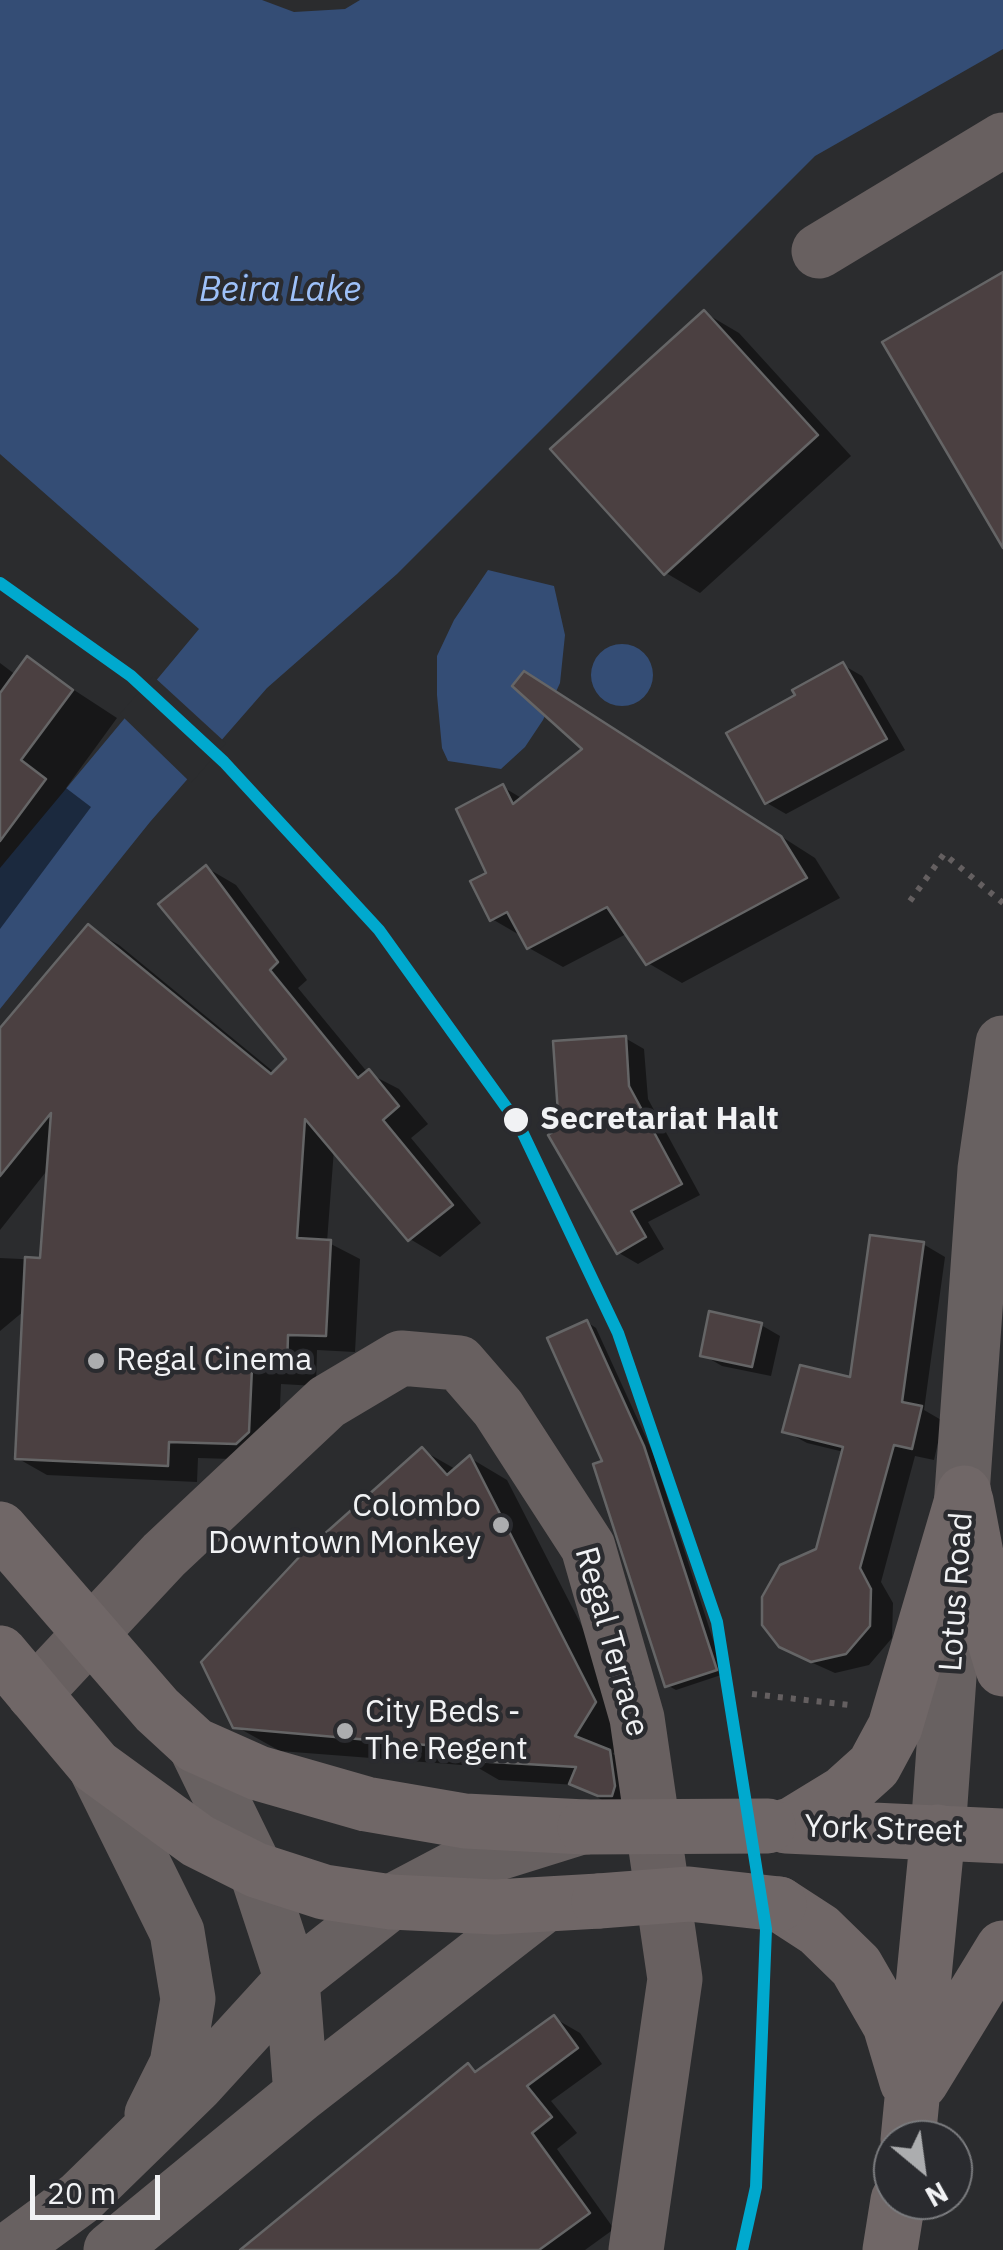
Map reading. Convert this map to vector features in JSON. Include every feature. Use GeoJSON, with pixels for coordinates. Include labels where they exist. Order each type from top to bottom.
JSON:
{"type":"FeatureCollection","features":[{"type":"Feature","properties":{"kind":"highway"},"geometry":{"type":"LineString","coordinates":[[964,1493],[989,1622],[1003,1668]]}},
{"type":"Feature","properties":{"kind":"highway"},"geometry":{"type":"LineString","coordinates":[[779,1826],[844,1793],[874,1766],[895,1726],[964,1493]]}},
{"type":"Feature","properties":{"kind":"highway"},"geometry":{"type":"LineString","coordinates":[[0,1528],[194,1745]]}},
{"type":"Feature","properties":{"kind":"highway"},"geometry":{"type":"LineString","coordinates":[[0,1652],[95,1766],[198,1841],[256,1870],[324,1892],[390,1902],[544,1906],[688,1894],[779,1904],[819,1930],[856,1966],[890,2025],[910,2119]]}},
{"type":"Feature","properties":{"kind":"highway","name":"York Street"},"geometry":{"type":"LineString","coordinates":[[194,1745],[273,1778],[366,1804],[465,1821],[585,1826],[779,1826],[1003,1836]]}},
{"type":"Feature","properties":{"kind":"highway","name":"Lotus Road"},"geometry":{"type":"LineString","coordinates":[[910,2119],[938,1832]]}},
{"type":"Feature","properties":{"kind":"highway"},"geometry":{"type":"LineString","coordinates":[[910,2119],[1003,1948]]}},
{"type":"Feature","properties":{"kind":"highway"},"geometry":{"type":"LineString","coordinates":[[890,2250],[895,2220]]}},
{"type":"Feature","properties":{"kind":"main road","name":"Lotus Road"},"geometry":{"type":"LineString","coordinates":[[938,1832],[985,1169],[1003,1044]]}},
{"type":"Feature","properties":{"kind":"main road"},"geometry":{"type":"LineString","coordinates":[[194,1745],[256,1870],[292,1980],[301,2094]]}},
{"type":"Feature","properties":{"kind":"main road"},"geometry":{"type":"LineString","coordinates":[[95,1766],[177,1932],[188,1999],[176,2064],[138,2143]]}},
{"type":"Feature","properties":{"kind":"main road"},"geometry":{"type":"LineString","coordinates":[[9,2250],[80,2198],[138,2143],[292,1980],[390,1902],[462,1864],[585,1826]]}},
{"type":"Feature","properties":{"kind":"main road"},"geometry":{"type":"LineString","coordinates":[[111,2250],[301,2094],[544,1906]]}},
{"type":"Feature","properties":{"kind":"street"},"geometry":{"type":"LineString","coordinates":[[819,251],[1003,140]]}},
{"type":"Feature","properties":{"kind":"street","name":"Regal Terrace"},"geometry":{"type":"LineString","coordinates":[[34,1694],[89,1632],[327,1402],[402,1358],[458,1363],[498,1408],[588,1547],[638,1718],[676,1979],[636,2250]]}},
{"type":"Feature","properties":{"kind":"path"},"geometry":{"type":"LineString","coordinates":[[910,901],[944,854],[1003,903]]}},
{"type":"Feature","properties":{"kind":"path"},"geometry":{"type":"LineString","coordinates":[[752,1694],[861,1706]]}},
{"type":"Feature","properties":{"kind":"water","name":"Beira Lake"},"geometry":{"type":"Polygon","coordinates":[[[0,0],[262,0],[294,12],[345,9],[360,0],[1003,0],[1003,49],[815,156],[397,574],[267,688],[150,822],[0,1009],[0,868],[199,629],[0,454],[0,0]]]}},
{"type":"Feature","properties":{"kind":"water"},"geometry":{"type":"Polygon","coordinates":[[[488,570],[554,586],[565,635],[560,683],[543,720],[525,747],[501,769],[448,761],[442,748],[437,695],[437,656],[454,620],[488,570]]]}},
{"type":"Feature","properties":{"kind":"water"},"geometry":{"type":"Polygon","coordinates":[[[622,644],[644,653],[653,675],[644,697],[622,706],[600,697],[591,675],[600,653],[622,644]]]}},
{"type":"Feature","properties":{"kind":"pier"},"geometry":{"type":"Polygon","coordinates":[[[153,676],[226,743],[191,783],[120,714],[153,676]]]}},
{"type":"Feature","properties":{"kind":"building"},"geometry":{"type":"Polygon","coordinates":[[[1003,272],[1003,548],[882,342],[1003,272]]]}},
{"type":"Feature","properties":{"kind":"building"},"geometry":{"type":"Polygon","coordinates":[[[704,310],[818,435],[664,575],[550,449],[704,310]]]}},
{"type":"Feature","properties":{"kind":"building"},"geometry":{"type":"Polygon","coordinates":[[[27,656],[73,690],[21,760],[46,779],[0,841],[0,693],[27,656]]]}},
{"type":"Feature","properties":{"kind":"building"},"geometry":{"type":"Polygon","coordinates":[[[843,662],[887,739],[765,804],[726,733],[795,695],[792,690],[843,662]]]}},
{"type":"Feature","properties":{"kind":"building"},"geometry":{"type":"Polygon","coordinates":[[[524,671],[781,836],[807,878],[646,965],[607,907],[527,949],[507,912],[490,921],[470,881],[486,873],[456,809],[503,784],[513,804],[582,749],[512,686],[524,671]]]}},
{"type":"Feature","properties":{"kind":"building"},"geometry":{"type":"Polygon","coordinates":[[[206,865],[278,962],[270,970],[358,1078],[369,1069],[399,1106],[383,1120],[453,1205],[408,1241],[305,1119],[297,1238],[331,1240],[326,1336],[288,1335],[287,1370],[252,1368],[249,1432],[236,1444],[169,1442],[168,1466],[15,1459],[25,1257],[40,1258],[51,1113],[0,1176],[0,1028],[88,924],[271,1074],[286,1059],[158,904],[206,865]]]}},
{"type":"Feature","properties":{"kind":"building"},"geometry":{"type":"Polygon","coordinates":[[[626,1036],[629,1086],[682,1184],[631,1211],[646,1237],[617,1254],[548,1135],[559,1128],[553,1041],[626,1036]]]}},
{"type":"Feature","properties":{"kind":"building"},"geometry":{"type":"Polygon","coordinates":[[[870,1235],[924,1242],[902,1402],[922,1406],[912,1449],[894,1445],[860,1568],[871,1589],[870,1626],[846,1654],[811,1662],[779,1647],[762,1625],[762,1597],[780,1565],[816,1549],[843,1447],[782,1432],[800,1365],[850,1377],[870,1235]]]}},
{"type":"Feature","properties":{"kind":"building"},"geometry":{"type":"Polygon","coordinates":[[[709,1311],[762,1323],[752,1367],[700,1356],[709,1311]]]}},
{"type":"Feature","properties":{"kind":"building"},"geometry":{"type":"Polygon","coordinates":[[[587,1320],[644,1446],[717,1670],[665,1687],[593,1464],[602,1461],[547,1338],[587,1320]]]}},
{"type":"Feature","properties":{"kind":"building"},"geometry":{"type":"Polygon","coordinates":[[[422,1447],[447,1475],[470,1455],[596,1702],[575,1736],[610,1750],[615,1786],[612,1796],[598,1796],[569,1784],[576,1767],[459,1760],[460,1748],[233,1728],[201,1662],[302,1554],[422,1447]]]}},
{"type":"Feature","properties":{"kind":"building"},"geometry":{"type":"Polygon","coordinates":[[[554,2015],[578,2048],[527,2086],[552,2117],[532,2133],[590,2213],[539,2250],[240,2250],[468,2063],[475,2072],[554,2015]]]}},
{"type":"Feature","properties":{"kind":"transit line"},"geometry":{"type":"LineString","coordinates":[[0,583],[131,676],[224,762],[379,930],[519,1125],[618,1333],[717,1622],[766,1929],[756,2187],[742,2250]]}},
{"type":"Feature","properties":{"kind":"place","name":"Secretariat Halt"},"geometry":{"type":"Point","coordinates":[516,1120]}},
{"type":"Feature","properties":{"kind":"place","name":"Regal Cinema"},"geometry":{"type":"Point","coordinates":[96,1361]}},
{"type":"Feature","properties":{"kind":"place","name":"Colombo Downtown Monkey"},"geometry":{"type":"Point","coordinates":[501,1525]}},
{"type":"Feature","properties":{"kind":"place","name":"City Beds - The Regent"},"geometry":{"type":"Point","coordinates":[345,1731]}}]}
